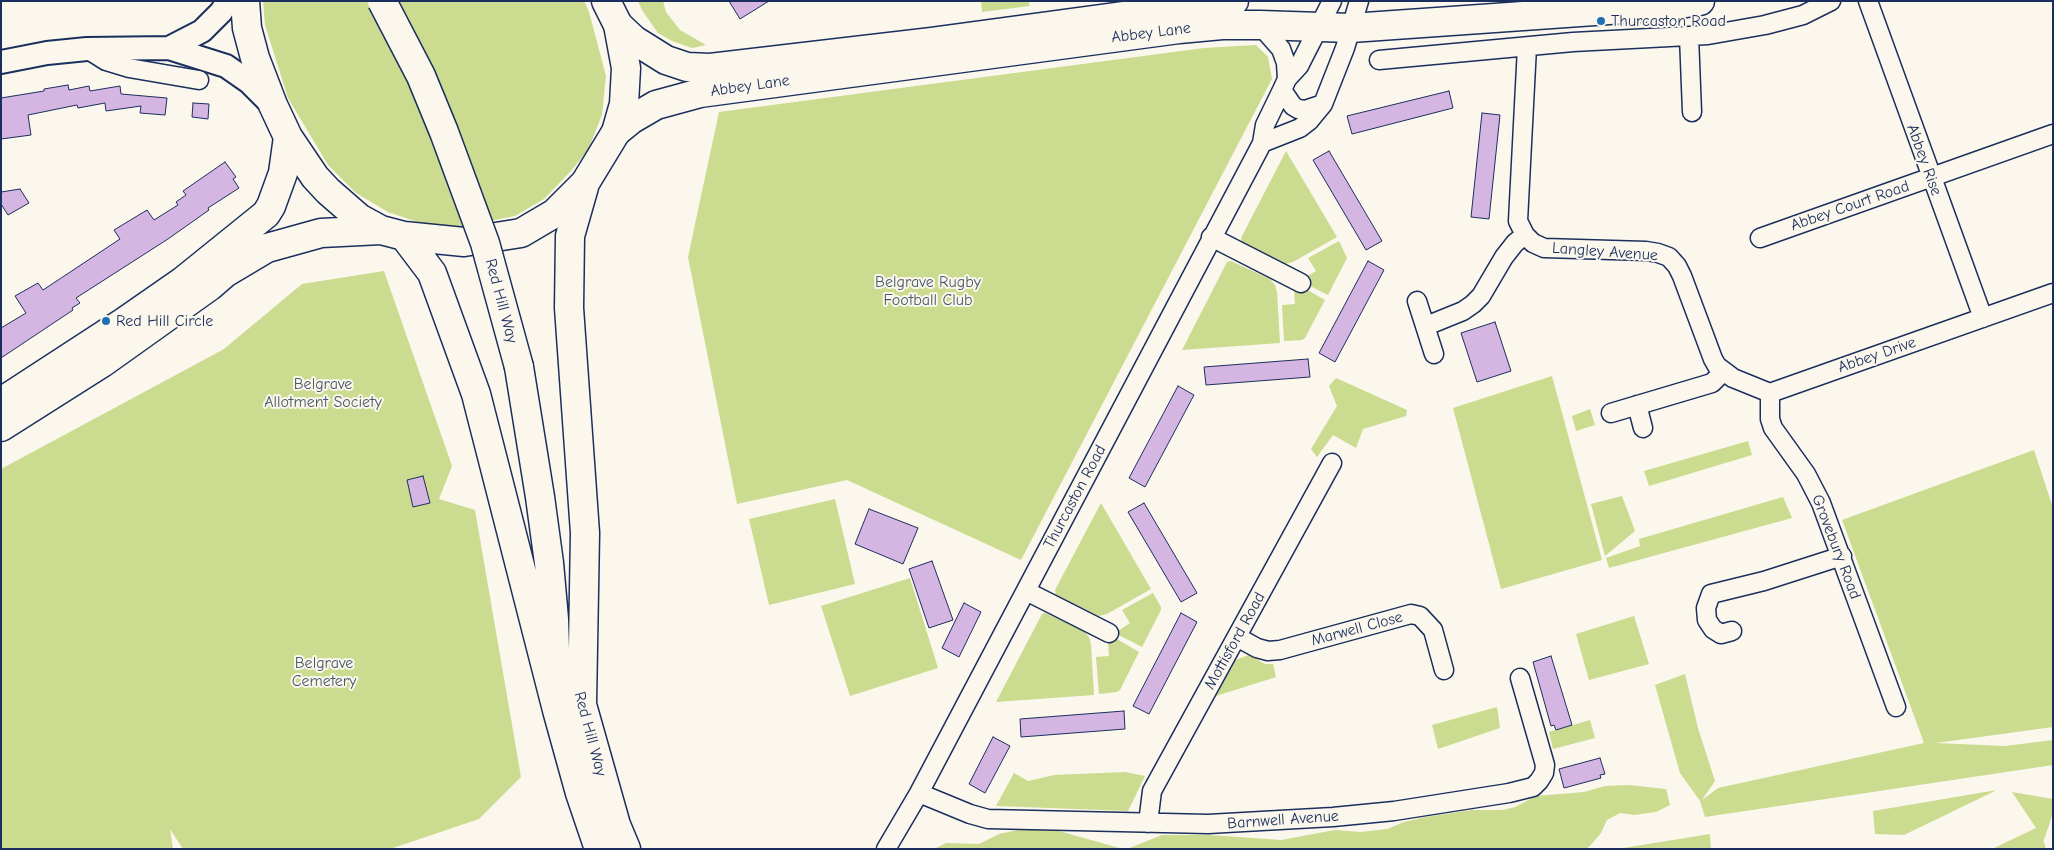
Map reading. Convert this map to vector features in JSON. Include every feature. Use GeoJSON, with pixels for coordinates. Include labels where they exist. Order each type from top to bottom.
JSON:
{"type":"FeatureCollection","features":[{"type":"Feature","properties":{"kind":"main road"},"geometry":{"type":"LineString","coordinates":[[245,1],[247,28],[255,58],[272,105],[288,136],[316,177],[328,192],[359,218],[392,233],[432,273],[476,394],[569,707]]}},
{"type":"Feature","properties":{"kind":"main road","name":"Red Hill Way"},"geometry":{"type":"LineString","coordinates":[[382,1],[421,76],[444,132],[485,243],[519,367],[540,497],[554,619],[569,707],[580,793],[599,849]]}},
{"type":"Feature","properties":{"kind":"main road","name":"Abbey Lane"},"geometry":{"type":"LineString","coordinates":[[612,13],[634,40],[666,60],[687,67],[710,68],[932,42],[1234,1]]}},
{"type":"Feature","properties":{"kind":"main road","name":"Abbey Lane"},"geometry":{"type":"LineString","coordinates":[[616,132],[632,119],[656,105],[700,93],[1178,29],[1222,25],[1351,28],[1657,7],[1700,1]]}},
{"type":"Feature","properties":{"kind":"main road"},"geometry":{"type":"LineString","coordinates":[[1,427],[102,363],[210,286],[225,273],[267,248],[321,234],[392,233],[464,242],[521,233],[555,214],[585,183],[616,132],[624,104],[626,68],[612,13]]}},
{"type":"Feature","properties":{"kind":"main road"},"geometry":{"type":"LineString","coordinates":[[1,402],[183,281],[266,214],[271,206],[283,173],[288,136]]}},
{"type":"Feature","properties":{"kind":"main road"},"geometry":{"type":"LineString","coordinates":[[569,707],[585,533],[569,308],[570,236],[585,183]]}},
{"type":"Feature","properties":{"kind":"main road","name":"Red Hill Way"},"geometry":{"type":"LineString","coordinates":[[569,707],[626,849]]}},
{"type":"Feature","properties":{"kind":"street"},"geometry":{"type":"LineString","coordinates":[[169,48],[202,31],[221,12],[228,1]]}},
{"type":"Feature","properties":{"kind":"street","name":"Thurcaston Road"},"geometry":{"type":"LineString","coordinates":[[886,849],[919,793],[1262,143],[1265,125],[1285,85],[1299,66],[1317,27],[1332,1]]}},
{"type":"Feature","properties":{"kind":"street"},"geometry":{"type":"LineString","coordinates":[[1262,143],[1300,128],[1309,121],[1323,104],[1332,84],[1358,1]]}},
{"type":"Feature","properties":{"kind":"street"},"geometry":{"type":"LineString","coordinates":[[1379,60],[1573,42],[1708,35],[1765,25],[1804,14],[1831,1]]}},
{"type":"Feature","properties":{"kind":"street","name":"Abbey Rise"},"geometry":{"type":"LineString","coordinates":[[1868,1],[1930,178],[1983,318]]}},
{"type":"Feature","properties":{"kind":"street"},"geometry":{"type":"LineString","coordinates":[[1260,25],[1281,49],[1286,63],[1285,85],[1293,106],[1305,110],[1323,104]]}},
{"type":"Feature","properties":{"kind":"street"},"geometry":{"type":"LineString","coordinates":[[1690,36],[1692,112]]}},
{"type":"Feature","properties":{"kind":"street"},"geometry":{"type":"LineString","coordinates":[[1426,326],[1463,311],[1473,304],[1481,296],[1504,257],[1524,235],[1518,221],[1527,47]]}},
{"type":"Feature","properties":{"kind":"street"},"geometry":{"type":"LineString","coordinates":[[1,62],[47,53],[87,49],[169,48],[226,66],[249,82],[272,105]]}},
{"type":"Feature","properties":{"kind":"street"},"geometry":{"type":"LineString","coordinates":[[87,49],[106,61],[129,68],[183,72],[199,80]]}},
{"type":"Feature","properties":{"kind":"street","name":"Abbey Court Road"},"geometry":{"type":"LineString","coordinates":[[1760,238],[2053,134]]}},
{"type":"Feature","properties":{"kind":"street","name":"Langley Avenue"},"geometry":{"type":"LineString","coordinates":[[1524,235],[1533,243],[1544,248],[1646,251],[1669,257],[1677,266],[1682,276],[1713,359],[1723,372]]}},
{"type":"Feature","properties":{"kind":"street"},"geometry":{"type":"LineString","coordinates":[[1212,237],[1301,283]]}},
{"type":"Feature","properties":{"kind":"street","name":"Abbey Drive"},"geometry":{"type":"LineString","coordinates":[[1770,393],[2053,293]]}},
{"type":"Feature","properties":{"kind":"street"},"geometry":{"type":"LineString","coordinates":[[1417,301],[1434,354]]}},
{"type":"Feature","properties":{"kind":"street"},"geometry":{"type":"LineString","coordinates":[[1610,413],[1712,383],[1723,372],[1770,393]]}},
{"type":"Feature","properties":{"kind":"street","name":"Grovebury Road"},"geometry":{"type":"LineString","coordinates":[[1770,393],[1770,419],[1773,428],[1813,487],[1842,556],[1896,707]]}},
{"type":"Feature","properties":{"kind":"street"},"geometry":{"type":"LineString","coordinates":[[1637,405],[1643,428]]}},
{"type":"Feature","properties":{"kind":"street","name":"Mottisford Road"},"geometry":{"type":"LineString","coordinates":[[1148,823],[1152,792],[1332,463]]}},
{"type":"Feature","properties":{"kind":"street"},"geometry":{"type":"LineString","coordinates":[[1732,631],[1722,634],[1713,629],[1707,620],[1706,608],[1711,594],[1772,578],[1842,556]]}},
{"type":"Feature","properties":{"kind":"street"},"geometry":{"type":"LineString","coordinates":[[1026,590],[1109,633]]}},
{"type":"Feature","properties":{"kind":"street","name":"Marwell Close"},"geometry":{"type":"LineString","coordinates":[[1237,637],[1257,648],[1280,650],[1411,614],[1420,616],[1433,630],[1444,670]]}},
{"type":"Feature","properties":{"kind":"street","name":"Barnwell Avenue"},"geometry":{"type":"LineString","coordinates":[[919,793],[970,814],[988,819],[1208,824],[1333,817],[1438,805],[1509,793],[1533,787],[1544,773],[1545,764],[1520,678]]}},
{"type":"Feature","properties":{"kind":"green space"},"geometry":{"type":"Polygon","coordinates":[[[263,1],[584,1],[589,12],[606,76],[602,115],[588,150],[544,199],[515,216],[463,226],[429,226],[388,212],[356,193],[328,165],[288,98],[265,25],[263,1]]]}},
{"type":"Feature","properties":{"kind":"green space"},"geometry":{"type":"Polygon","coordinates":[[[638,1],[663,1],[666,12],[680,30],[706,45],[692,48],[672,41],[658,33],[638,1]]]}},
{"type":"Feature","properties":{"kind":"green space"},"geometry":{"type":"Polygon","coordinates":[[[981,1],[1028,1],[1030,6],[982,12],[981,1]]]}},
{"type":"Feature","properties":{"kind":"green space","name":"Belgrave Rugby Football Club"},"geometry":{"type":"Polygon","coordinates":[[[1256,45],[1268,57],[1272,79],[1021,560],[847,480],[737,504],[688,257],[719,112],[1204,48],[1256,45]]]}},
{"type":"Feature","properties":{"kind":"green space"},"geometry":{"type":"Polygon","coordinates":[[[1286,151],[1337,237],[1293,262],[1285,264],[1242,243],[1241,238],[1286,151]]]}},
{"type":"Feature","properties":{"kind":"green space"},"geometry":{"type":"Polygon","coordinates":[[[1339,241],[1347,258],[1328,295],[1300,281],[1316,271],[1308,258],[1339,241]]]}},
{"type":"Feature","properties":{"kind":"green space"},"geometry":{"type":"Polygon","coordinates":[[[1231,261],[1270,279],[1275,285],[1280,343],[1182,350],[1227,262],[1231,261]]]}},
{"type":"Feature","properties":{"kind":"green space"},"geometry":{"type":"Polygon","coordinates":[[[384,271],[452,466],[439,499],[475,510],[521,777],[479,819],[390,849],[183,849],[170,829],[173,849],[1,849],[1,469],[224,349],[302,284],[384,271]]]}},
{"type":"Feature","properties":{"kind":"green space"},"geometry":{"type":"Polygon","coordinates":[[[1297,284],[1325,300],[1305,338],[1302,340],[1284,341],[1282,305],[1295,304],[1294,290],[1297,284]]]}},
{"type":"Feature","properties":{"kind":"green space"},"geometry":{"type":"Polygon","coordinates":[[[1552,376],[1602,560],[1501,589],[1453,408],[1552,376]]]}},
{"type":"Feature","properties":{"kind":"green space"},"geometry":{"type":"Polygon","coordinates":[[[1336,378],[1407,410],[1406,416],[1363,429],[1356,448],[1333,435],[1317,457],[1311,449],[1337,406],[1329,386],[1336,378]]]}},
{"type":"Feature","properties":{"kind":"green space"},"geometry":{"type":"Polygon","coordinates":[[[1590,409],[1595,425],[1576,431],[1572,416],[1590,409]]]}},
{"type":"Feature","properties":{"kind":"green space"},"geometry":{"type":"Polygon","coordinates":[[[1748,441],[1752,455],[1649,486],[1644,471],[1748,441]]]}},
{"type":"Feature","properties":{"kind":"green space"},"geometry":{"type":"Polygon","coordinates":[[[2034,450],[2053,508],[2053,727],[1936,743],[2005,746],[2053,740],[2053,765],[1705,817],[1700,801],[1680,773],[1655,685],[1685,674],[1698,728],[1715,781],[1702,800],[1718,788],[1924,743],[1842,520],[2034,450]]]}},
{"type":"Feature","properties":{"kind":"green space"},"geometry":{"type":"Polygon","coordinates":[[[1622,496],[1635,531],[1605,556],[1591,504],[1622,496]]]}},
{"type":"Feature","properties":{"kind":"green space"},"geometry":{"type":"Polygon","coordinates":[[[1783,497],[1792,518],[1609,568],[1606,558],[1640,546],[1639,539],[1783,497]]]}},
{"type":"Feature","properties":{"kind":"green space"},"geometry":{"type":"Polygon","coordinates":[[[835,499],[855,584],[769,605],[749,519],[835,499]]]}},
{"type":"Feature","properties":{"kind":"green space"},"geometry":{"type":"Polygon","coordinates":[[[1101,503],[1151,589],[1107,614],[1099,616],[1056,595],[1055,590],[1101,503]]]}},
{"type":"Feature","properties":{"kind":"green space"},"geometry":{"type":"Polygon","coordinates":[[[910,578],[938,668],[850,696],[821,606],[910,578]]]}},
{"type":"Feature","properties":{"kind":"green space"},"geometry":{"type":"Polygon","coordinates":[[[1153,593],[1161,610],[1142,647],[1115,633],[1130,623],[1122,610],[1153,593]]]}},
{"type":"Feature","properties":{"kind":"green space"},"geometry":{"type":"Polygon","coordinates":[[[1045,613],[1084,631],[1089,637],[1094,695],[996,702],[1042,614],[1045,613]]]}},
{"type":"Feature","properties":{"kind":"green space"},"geometry":{"type":"Polygon","coordinates":[[[1634,616],[1649,664],[1589,680],[1576,634],[1634,616]]]}},
{"type":"Feature","properties":{"kind":"green space"},"geometry":{"type":"Polygon","coordinates":[[[1112,636],[1139,652],[1120,690],[1099,694],[1096,657],[1109,656],[1108,642],[1112,636]]]}},
{"type":"Feature","properties":{"kind":"green space"},"geometry":{"type":"Polygon","coordinates":[[[1249,655],[1265,664],[1273,664],[1276,677],[1216,696],[1235,660],[1249,655]]]}},
{"type":"Feature","properties":{"kind":"green space"},"geometry":{"type":"Polygon","coordinates":[[[1497,707],[1500,728],[1438,749],[1432,725],[1497,707]]]}},
{"type":"Feature","properties":{"kind":"green space"},"geometry":{"type":"Polygon","coordinates":[[[1590,720],[1595,738],[1553,749],[1549,732],[1590,720]]]}},
{"type":"Feature","properties":{"kind":"green space"},"geometry":{"type":"Polygon","coordinates":[[[1125,772],[1145,776],[1128,811],[996,806],[1014,773],[1028,781],[1054,775],[1125,772]]]}},
{"type":"Feature","properties":{"kind":"green space"},"geometry":{"type":"Polygon","coordinates":[[[1629,785],[1666,789],[1670,805],[1656,812],[1634,815],[1620,813],[1607,820],[1601,833],[1585,849],[1127,849],[1162,835],[1210,835],[1281,840],[1335,830],[1361,832],[1387,829],[1404,822],[1426,817],[1472,810],[1503,810],[1515,807],[1536,796],[1584,792],[1605,786],[1629,785]]]}},
{"type":"Feature","properties":{"kind":"green space"},"geometry":{"type":"Polygon","coordinates":[[[1997,790],[1904,835],[1875,834],[1873,811],[1997,790]]]}},
{"type":"Feature","properties":{"kind":"green space"},"geometry":{"type":"Polygon","coordinates":[[[2012,792],[2053,799],[2053,813],[2043,839],[2046,849],[1992,849],[2036,828],[2012,792]]]}},
{"type":"Feature","properties":{"kind":"green space"},"geometry":{"type":"Polygon","coordinates":[[[1023,829],[1059,831],[1123,849],[934,849],[946,843],[979,844],[999,834],[1023,829]]]}},
{"type":"Feature","properties":{"kind":"green space"},"geometry":{"type":"Polygon","coordinates":[[[1710,834],[1711,849],[1617,849],[1710,834]]]}},
{"type":"Feature","properties":{"kind":"building"},"geometry":{"type":"Polygon","coordinates":[[[729,1],[769,1],[740,19],[729,1]]]}},
{"type":"Feature","properties":{"kind":"building"},"geometry":{"type":"Polygon","coordinates":[[[68,85],[69,90],[89,86],[90,91],[120,86],[121,94],[167,98],[165,115],[140,113],[141,106],[106,111],[105,103],[78,108],[77,105],[28,115],[31,135],[1,139],[1,98],[68,85]]]}},
{"type":"Feature","properties":{"kind":"building"},"geometry":{"type":"Polygon","coordinates":[[[1449,91],[1453,108],[1352,134],[1347,116],[1449,91]]]}},
{"type":"Feature","properties":{"kind":"building"},"geometry":{"type":"Polygon","coordinates":[[[193,103],[209,104],[208,119],[192,117],[193,103]]]}},
{"type":"Feature","properties":{"kind":"building"},"geometry":{"type":"Polygon","coordinates":[[[1482,113],[1500,115],[1489,219],[1471,217],[1482,113]]]}},
{"type":"Feature","properties":{"kind":"building"},"geometry":{"type":"Polygon","coordinates":[[[1329,151],[1382,241],[1366,250],[1313,160],[1329,151]]]}},
{"type":"Feature","properties":{"kind":"building"},"geometry":{"type":"Polygon","coordinates":[[[225,162],[236,177],[233,179],[239,188],[208,208],[209,210],[168,239],[76,298],[80,303],[72,308],[73,310],[1,358],[1,328],[26,313],[15,296],[38,283],[43,290],[120,239],[114,230],[147,210],[154,220],[178,205],[176,202],[186,195],[183,191],[225,162]]]}},
{"type":"Feature","properties":{"kind":"building"},"geometry":{"type":"Polygon","coordinates":[[[20,189],[29,203],[8,215],[1,204],[1,192],[20,189]]]}},
{"type":"Feature","properties":{"kind":"building"},"geometry":{"type":"Polygon","coordinates":[[[1368,261],[1384,270],[1335,362],[1319,353],[1368,261]]]}},
{"type":"Feature","properties":{"kind":"building"},"geometry":{"type":"Polygon","coordinates":[[[1495,322],[1511,371],[1477,382],[1461,333],[1495,322]]]}},
{"type":"Feature","properties":{"kind":"building"},"geometry":{"type":"Polygon","coordinates":[[[1308,359],[1310,377],[1206,385],[1204,367],[1308,359]]]}},
{"type":"Feature","properties":{"kind":"building"},"geometry":{"type":"Polygon","coordinates":[[[1178,386],[1194,395],[1145,487],[1129,478],[1178,386]]]}},
{"type":"Feature","properties":{"kind":"building"},"geometry":{"type":"Polygon","coordinates":[[[423,476],[430,503],[413,507],[407,480],[423,476]]]}},
{"type":"Feature","properties":{"kind":"building"},"geometry":{"type":"Polygon","coordinates":[[[1144,503],[1197,593],[1181,602],[1128,512],[1144,503]]]}},
{"type":"Feature","properties":{"kind":"building"},"geometry":{"type":"Polygon","coordinates":[[[869,509],[918,528],[903,564],[855,544],[869,509]]]}},
{"type":"Feature","properties":{"kind":"building"},"geometry":{"type":"Polygon","coordinates":[[[932,561],[953,620],[929,628],[909,569],[932,561]]]}},
{"type":"Feature","properties":{"kind":"building"},"geometry":{"type":"Polygon","coordinates":[[[964,603],[981,612],[959,657],[942,648],[964,603]]]}},
{"type":"Feature","properties":{"kind":"building"},"geometry":{"type":"Polygon","coordinates":[[[1181,613],[1197,622],[1149,714],[1133,706],[1181,613]]]}},
{"type":"Feature","properties":{"kind":"building"},"geometry":{"type":"Polygon","coordinates":[[[1551,656],[1572,725],[1556,730],[1554,725],[1551,726],[1533,662],[1551,656]]]}},
{"type":"Feature","properties":{"kind":"building"},"geometry":{"type":"Polygon","coordinates":[[[1124,711],[1125,729],[1021,737],[1020,719],[1124,711]]]}},
{"type":"Feature","properties":{"kind":"building"},"geometry":{"type":"Polygon","coordinates":[[[993,737],[1010,746],[985,793],[969,784],[993,737]]]}},
{"type":"Feature","properties":{"kind":"building"},"geometry":{"type":"Polygon","coordinates":[[[1600,758],[1605,774],[1600,775],[1601,778],[1564,788],[1559,769],[1600,758]]]}},
{"type":"Feature","properties":{"kind":"place","name":"Thurcaston Road"},"geometry":{"type":"Point","coordinates":[1601,21]}},
{"type":"Feature","properties":{"kind":"place","name":"Red Hill Circle"},"geometry":{"type":"Point","coordinates":[106,321]}},
{"type":"Feature","properties":{"kind":"park label","name":"Belgrave Allotment Society"},"geometry":{"type":"Point","coordinates":[323,393]}},
{"type":"Feature","properties":{"kind":"park label","name":"Belgrave Cemetery"},"geometry":{"type":"Point","coordinates":[324,672]}}]}
